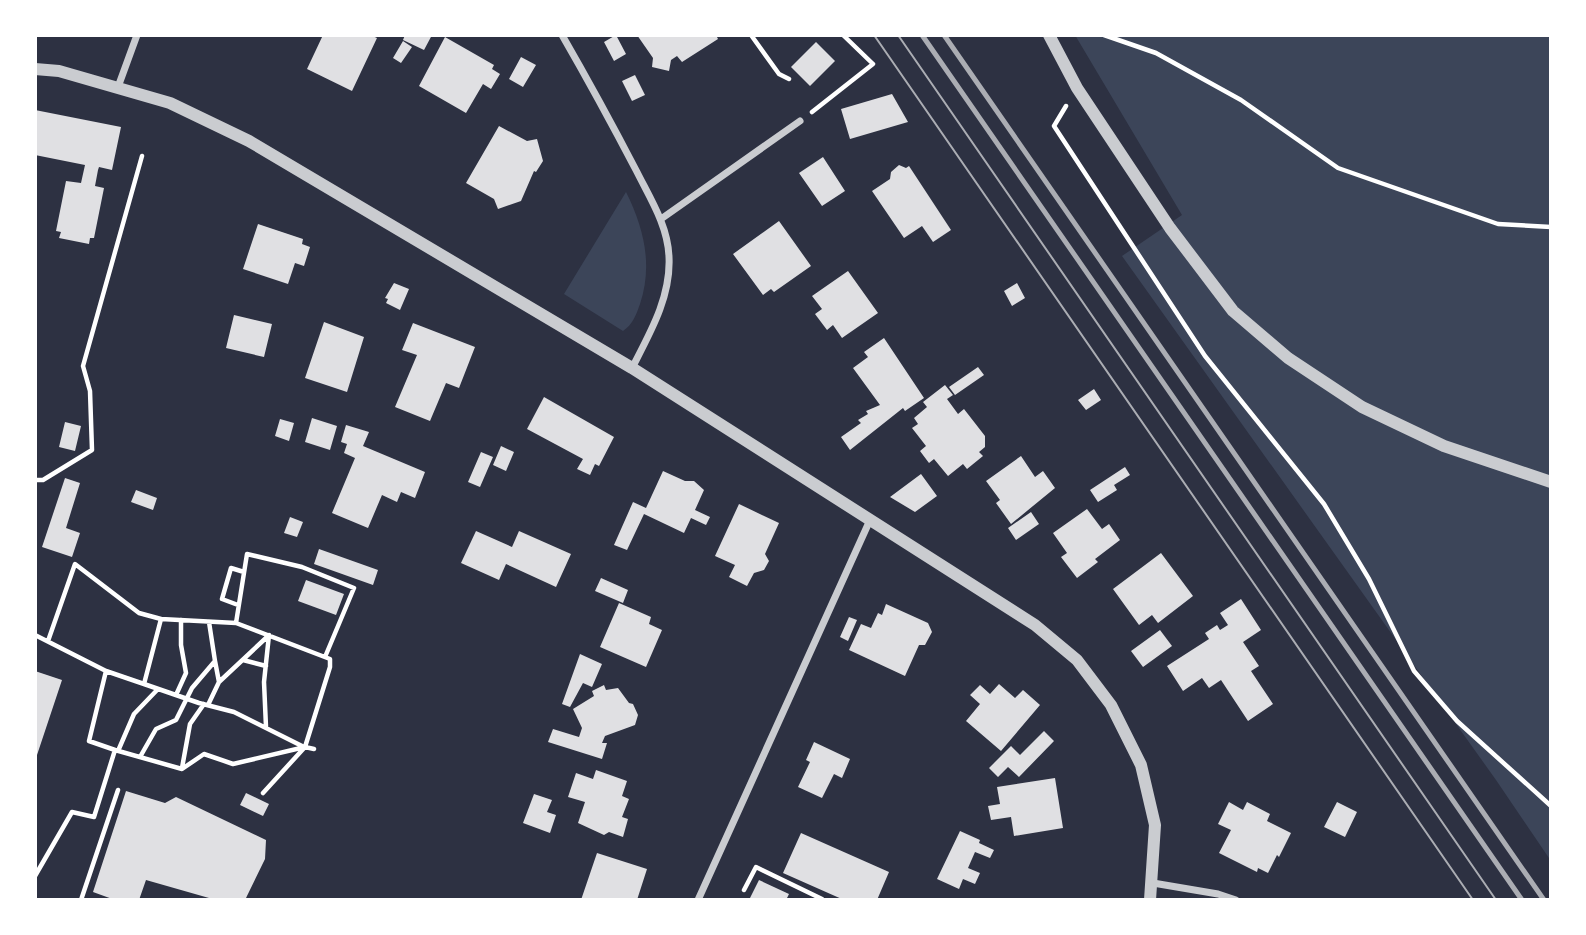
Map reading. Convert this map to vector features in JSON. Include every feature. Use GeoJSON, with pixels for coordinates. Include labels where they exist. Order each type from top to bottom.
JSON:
{"type":"FeatureCollection","features":[{"type":"Feature","properties":{"kind":"street"},"geometry":{"type":"LineString","coordinates":[[118,87],[137,35]]}},
{"type":"Feature","properties":{"kind":"street"},"geometry":{"type":"LineString","coordinates":[[562,35],[661,219],[669,256],[666,288],[654,325],[632,368]]}},
{"type":"Feature","properties":{"kind":"street"},"geometry":{"type":"LineString","coordinates":[[1049,35],[1077,88],[1170,228],[1233,311],[1288,358],[1362,407],[1444,446],[1551,482]]}},
{"type":"Feature","properties":{"kind":"street"},"geometry":{"type":"LineString","coordinates":[[35,69],[60,71],[170,103],[249,141],[632,368],[1035,625],[1077,660],[1111,705],[1141,765],[1155,825],[1150,900]]}},
{"type":"Feature","properties":{"kind":"street"},"geometry":{"type":"LineString","coordinates":[[661,219],[800,121]]}},
{"type":"Feature","properties":{"kind":"street"},"geometry":{"type":"LineString","coordinates":[[698,900],[870,520]]}},
{"type":"Feature","properties":{"kind":"street"},"geometry":{"type":"LineString","coordinates":[[1153,883],[1236,900]]}},
{"type":"Feature","properties":{"kind":"path"},"geometry":{"type":"LineString","coordinates":[[751,35],[779,74],[789,79]]}},
{"type":"Feature","properties":{"kind":"path"},"geometry":{"type":"LineString","coordinates":[[800,121],[873,64],[843,35]]}},
{"type":"Feature","properties":{"kind":"path"},"geometry":{"type":"LineString","coordinates":[[1104,35],[1156,53],[1241,100],[1338,167],[1498,224],[1551,227]]}},
{"type":"Feature","properties":{"kind":"path"},"geometry":{"type":"LineString","coordinates":[[1077,88],[1054,125],[1190,333],[1324,504],[1369,579],[1414,671],[1457,721],[1551,806]]}},
{"type":"Feature","properties":{"kind":"path"},"geometry":{"type":"LineString","coordinates":[[35,480],[43,480],[92,450],[90,391],[83,366],[142,156]]}},
{"type":"Feature","properties":{"kind":"path"},"geometry":{"type":"LineString","coordinates":[[236,623],[247,554],[302,567],[354,588],[325,657]]}},
{"type":"Feature","properties":{"kind":"path"},"geometry":{"type":"LineString","coordinates":[[48,641],[75,564],[139,613],[161,620],[236,623],[330,659],[330,667],[305,747],[263,793]]}},
{"type":"Feature","properties":{"kind":"path"},"geometry":{"type":"LineString","coordinates":[[238,605],[222,598],[231,568],[244,572]]}},
{"type":"Feature","properties":{"kind":"path"},"geometry":{"type":"LineString","coordinates":[[144,684],[161,620]]}},
{"type":"Feature","properties":{"kind":"path"},"geometry":{"type":"LineString","coordinates":[[176,695],[186,673],[181,645],[181,620]]}},
{"type":"Feature","properties":{"kind":"path"},"geometry":{"type":"LineString","coordinates":[[209,622],[219,682]]}},
{"type":"Feature","properties":{"kind":"path"},"geometry":{"type":"LineString","coordinates":[[35,635],[106,671],[234,712],[314,749]]}},
{"type":"Feature","properties":{"kind":"path"},"geometry":{"type":"LineString","coordinates":[[182,769],[190,724],[219,682],[269,635]]}},
{"type":"Feature","properties":{"kind":"path"},"geometry":{"type":"LineString","coordinates":[[266,727],[264,682],[269,635]]}},
{"type":"Feature","properties":{"kind":"path"},"geometry":{"type":"LineString","coordinates":[[243,660],[266,666]]}},
{"type":"Feature","properties":{"kind":"path"},"geometry":{"type":"LineString","coordinates":[[140,757],[156,729],[176,720],[192,688],[215,661]]}},
{"type":"Feature","properties":{"kind":"path"},"geometry":{"type":"LineString","coordinates":[[106,671],[89,741],[182,769]]}},
{"type":"Feature","properties":{"kind":"path"},"geometry":{"type":"LineString","coordinates":[[35,876],[72,812],[94,817],[117,751],[134,714],[158,689]]}},
{"type":"Feature","properties":{"kind":"path"},"geometry":{"type":"LineString","coordinates":[[182,769],[204,754],[233,764],[305,747]]}},
{"type":"Feature","properties":{"kind":"path"},"geometry":{"type":"LineString","coordinates":[[81,900],[118,790]]}},
{"type":"Feature","properties":{"kind":"path"},"geometry":{"type":"LineString","coordinates":[[744,890],[756,867],[822,899]]}},
{"type":"Feature","properties":{"kind":"shaded area"},"geometry":{"type":"Polygon","coordinates":[[[1075,35],[1551,35],[1551,861],[1122,256],[1182,215],[1075,35]]]}},
{"type":"Feature","properties":{"kind":"shaded area"},"geometry":{"type":"Polygon","coordinates":[[[626,192],[642,233],[646,275],[637,312],[623,331],[564,294],[626,192]]]}},
{"type":"Feature","properties":{"kind":"building"},"geometry":{"type":"Polygon","coordinates":[[[323,35],[370,35],[377,38],[352,91],[307,69],[323,35]]]}},
{"type":"Feature","properties":{"kind":"building"},"geometry":{"type":"Polygon","coordinates":[[[405,35],[432,35],[424,50],[403,40],[405,35]]]}},
{"type":"Feature","properties":{"kind":"building"},"geometry":{"type":"Polygon","coordinates":[[[616,35],[626,54],[614,61],[604,42],[616,35]]]}},
{"type":"Feature","properties":{"kind":"building"},"geometry":{"type":"Polygon","coordinates":[[[637,35],[716,35],[718,39],[682,62],[677,56],[671,60],[669,71],[652,67],[653,58],[637,35]]]}},
{"type":"Feature","properties":{"kind":"building"},"geometry":{"type":"Polygon","coordinates":[[[445,37],[494,65],[492,69],[500,74],[491,89],[483,84],[466,113],[419,86],[445,37]]]}},
{"type":"Feature","properties":{"kind":"building"},"geometry":{"type":"Polygon","coordinates":[[[403,41],[412,47],[401,63],[393,58],[403,41]]]}},
{"type":"Feature","properties":{"kind":"building"},"geometry":{"type":"Polygon","coordinates":[[[816,42],[835,61],[810,86],[791,67],[816,42]]]}},
{"type":"Feature","properties":{"kind":"building"},"geometry":{"type":"Polygon","coordinates":[[[521,57],[536,65],[523,87],[509,79],[521,57]]]}},
{"type":"Feature","properties":{"kind":"building"},"geometry":{"type":"Polygon","coordinates":[[[635,75],[645,95],[632,101],[622,81],[635,75]]]}},
{"type":"Feature","properties":{"kind":"building"},"geometry":{"type":"Polygon","coordinates":[[[892,94],[908,122],[850,139],[841,109],[892,94]]]}},
{"type":"Feature","properties":{"kind":"building"},"geometry":{"type":"Polygon","coordinates":[[[35,110],[121,127],[112,170],[99,167],[98,170],[95,186],[104,188],[94,238],[90,238],[89,244],[59,238],[61,232],[56,231],[66,181],[81,183],[85,165],[35,155],[35,110]]]}},
{"type":"Feature","properties":{"kind":"building"},"geometry":{"type":"Polygon","coordinates":[[[499,126],[527,141],[537,139],[543,161],[536,172],[534,171],[521,201],[498,209],[494,199],[466,183],[499,126]]]}},
{"type":"Feature","properties":{"kind":"building"},"geometry":{"type":"Polygon","coordinates":[[[823,157],[845,191],[822,206],[799,173],[823,157]]]}},
{"type":"Feature","properties":{"kind":"building"},"geometry":{"type":"Polygon","coordinates":[[[899,165],[906,168],[909,166],[951,230],[933,242],[922,226],[904,238],[872,191],[890,179],[891,172],[899,165]]]}},
{"type":"Feature","properties":{"kind":"building"},"geometry":{"type":"Polygon","coordinates":[[[779,221],[811,266],[774,292],[771,289],[763,295],[733,254],[779,221]]]}},
{"type":"Feature","properties":{"kind":"building"},"geometry":{"type":"Polygon","coordinates":[[[258,224],[303,239],[302,244],[310,247],[304,266],[295,263],[288,284],[243,269],[258,224]]]}},
{"type":"Feature","properties":{"kind":"building"},"geometry":{"type":"Polygon","coordinates":[[[848,271],[878,313],[842,338],[833,325],[827,330],[815,314],[822,309],[812,296],[848,271]]]}},
{"type":"Feature","properties":{"kind":"building"},"geometry":{"type":"Polygon","coordinates":[[[394,283],[409,289],[400,310],[386,303],[388,299],[385,298],[394,283]]]}},
{"type":"Feature","properties":{"kind":"building"},"geometry":{"type":"Polygon","coordinates":[[[1017,283],[1025,298],[1012,306],[1004,291],[1017,283]]]}},
{"type":"Feature","properties":{"kind":"building"},"geometry":{"type":"Polygon","coordinates":[[[234,315],[272,324],[264,357],[226,348],[234,315]]]}},
{"type":"Feature","properties":{"kind":"building"},"geometry":{"type":"Polygon","coordinates":[[[324,322],[364,337],[347,392],[305,378],[324,322]]]}},
{"type":"Feature","properties":{"kind":"building"},"geometry":{"type":"Polygon","coordinates":[[[413,323],[475,347],[459,388],[446,383],[430,421],[395,407],[417,355],[402,350],[413,323]]]}},
{"type":"Feature","properties":{"kind":"building"},"geometry":{"type":"Polygon","coordinates":[[[884,338],[924,398],[905,411],[903,408],[850,450],[841,437],[861,423],[858,420],[868,414],[866,411],[880,405],[853,368],[868,357],[864,352],[884,338]]]}},
{"type":"Feature","properties":{"kind":"building"},"geometry":{"type":"Polygon","coordinates":[[[978,367],[984,375],[955,395],[949,387],[978,367]]]}},
{"type":"Feature","properties":{"kind":"building"},"geometry":{"type":"Polygon","coordinates":[[[945,385],[953,395],[947,399],[958,414],[964,409],[985,436],[985,447],[979,452],[983,456],[967,469],[963,464],[948,476],[934,459],[929,463],[920,451],[926,446],[912,428],[918,424],[914,418],[927,407],[923,402],[945,385]]]}},
{"type":"Feature","properties":{"kind":"building"},"geometry":{"type":"Polygon","coordinates":[[[1094,389],[1101,400],[1086,410],[1078,400],[1094,389]]]}},
{"type":"Feature","properties":{"kind":"building"},"geometry":{"type":"Polygon","coordinates":[[[544,397],[614,437],[599,466],[595,464],[590,475],[577,469],[583,459],[527,429],[544,397]]]}},
{"type":"Feature","properties":{"kind":"building"},"geometry":{"type":"Polygon","coordinates":[[[312,418],[337,426],[330,450],[305,442],[312,418]]]}},
{"type":"Feature","properties":{"kind":"building"},"geometry":{"type":"Polygon","coordinates":[[[280,419],[294,423],[289,441],[275,436],[280,419]]]}},
{"type":"Feature","properties":{"kind":"building"},"geometry":{"type":"Polygon","coordinates":[[[65,422],[81,426],[75,451],[59,447],[65,422]]]}},
{"type":"Feature","properties":{"kind":"building"},"geometry":{"type":"Polygon","coordinates":[[[346,425],[369,432],[363,446],[425,472],[415,498],[401,492],[397,502],[382,495],[368,528],[332,513],[355,458],[344,453],[347,444],[341,442],[346,425]]]}},
{"type":"Feature","properties":{"kind":"building"},"geometry":{"type":"Polygon","coordinates":[[[501,446],[514,452],[506,471],[493,465],[501,446]]]}},
{"type":"Feature","properties":{"kind":"building"},"geometry":{"type":"Polygon","coordinates":[[[481,452],[493,457],[480,487],[468,482],[481,452]]]}},
{"type":"Feature","properties":{"kind":"building"},"geometry":{"type":"Polygon","coordinates":[[[1021,456],[1035,477],[1043,471],[1055,488],[1011,524],[996,503],[1000,500],[986,481],[1021,456]]]}},
{"type":"Feature","properties":{"kind":"building"},"geometry":{"type":"Polygon","coordinates":[[[1125,467],[1130,475],[1114,485],[1117,490],[1098,502],[1090,490],[1125,467]]]}},
{"type":"Feature","properties":{"kind":"building"},"geometry":{"type":"Polygon","coordinates":[[[663,471],[685,481],[694,481],[704,490],[695,510],[710,517],[706,525],[691,518],[684,533],[644,514],[627,550],[614,545],[633,502],[646,508],[663,471]]]}},
{"type":"Feature","properties":{"kind":"building"},"geometry":{"type":"Polygon","coordinates":[[[921,474],[937,496],[915,512],[890,497],[921,474]]]}},
{"type":"Feature","properties":{"kind":"building"},"geometry":{"type":"Polygon","coordinates":[[[65,478],[80,483],[66,528],[80,533],[72,557],[42,547],[65,478]]]}},
{"type":"Feature","properties":{"kind":"building"},"geometry":{"type":"Polygon","coordinates":[[[136,490],[157,498],[153,510],[131,502],[136,490]]]}},
{"type":"Feature","properties":{"kind":"building"},"geometry":{"type":"Polygon","coordinates":[[[739,504],[779,523],[765,554],[769,561],[764,570],[754,573],[747,586],[729,577],[735,565],[715,556],[739,504]]]}},
{"type":"Feature","properties":{"kind":"building"},"geometry":{"type":"Polygon","coordinates":[[[1087,509],[1102,529],[1109,524],[1120,540],[1095,559],[1098,562],[1077,578],[1061,557],[1067,553],[1053,533],[1087,509]]]}},
{"type":"Feature","properties":{"kind":"building"},"geometry":{"type":"Polygon","coordinates":[[[1031,512],[1039,524],[1016,540],[1008,528],[1031,512]]]}},
{"type":"Feature","properties":{"kind":"building"},"geometry":{"type":"Polygon","coordinates":[[[290,517],[303,522],[297,537],[284,533],[290,517]]]}},
{"type":"Feature","properties":{"kind":"building"},"geometry":{"type":"Polygon","coordinates":[[[476,531],[512,547],[519,531],[571,554],[556,587],[506,564],[499,580],[461,563],[476,531]]]}},
{"type":"Feature","properties":{"kind":"building"},"geometry":{"type":"Polygon","coordinates":[[[319,549],[378,570],[373,585],[314,564],[319,549]]]}},
{"type":"Feature","properties":{"kind":"building"},"geometry":{"type":"Polygon","coordinates":[[[1161,553],[1193,596],[1158,623],[1152,615],[1139,625],[1113,589],[1161,553]]]}},
{"type":"Feature","properties":{"kind":"building"},"geometry":{"type":"Polygon","coordinates":[[[601,578],[628,590],[623,603],[595,591],[601,578]]]}},
{"type":"Feature","properties":{"kind":"building"},"geometry":{"type":"Polygon","coordinates":[[[306,580],[344,594],[336,615],[298,601],[306,580]]]}},
{"type":"Feature","properties":{"kind":"building"},"geometry":{"type":"Polygon","coordinates":[[[1241,599],[1261,630],[1243,642],[1259,666],[1251,671],[1273,704],[1248,721],[1221,680],[1209,688],[1202,678],[1183,691],[1167,666],[1209,639],[1205,633],[1217,625],[1220,630],[1228,625],[1220,613],[1241,599]]]}},
{"type":"Feature","properties":{"kind":"building"},"geometry":{"type":"Polygon","coordinates":[[[619,603],[651,617],[649,624],[662,630],[646,667],[600,647],[619,603]]]}},
{"type":"Feature","properties":{"kind":"building"},"geometry":{"type":"Polygon","coordinates":[[[886,604],[928,623],[932,632],[925,645],[919,645],[905,676],[849,650],[861,624],[871,628],[878,613],[882,615],[886,604]]]}},
{"type":"Feature","properties":{"kind":"building"},"geometry":{"type":"Polygon","coordinates":[[[849,617],[857,620],[848,641],[840,637],[849,617]]]}},
{"type":"Feature","properties":{"kind":"building"},"geometry":{"type":"Polygon","coordinates":[[[1160,630],[1172,646],[1143,667],[1131,651],[1160,630]]]}},
{"type":"Feature","properties":{"kind":"building"},"geometry":{"type":"Polygon","coordinates":[[[580,654],[602,664],[592,687],[583,683],[570,707],[562,704],[580,654]]]}},
{"type":"Feature","properties":{"kind":"building"},"geometry":{"type":"Polygon","coordinates":[[[35,671],[62,680],[35,761],[35,671]]]}},
{"type":"Feature","properties":{"kind":"building"},"geometry":{"type":"Polygon","coordinates":[[[999,684],[1015,698],[1023,690],[1040,705],[1001,751],[966,721],[980,704],[970,695],[980,685],[990,694],[999,684]]]}},
{"type":"Feature","properties":{"kind":"building"},"geometry":{"type":"Polygon","coordinates":[[[604,685],[606,690],[618,688],[629,703],[633,704],[638,715],[635,725],[605,736],[602,743],[607,743],[602,759],[548,742],[553,729],[579,737],[582,728],[573,709],[594,696],[592,691],[604,685]]]}},
{"type":"Feature","properties":{"kind":"building"},"geometry":{"type":"Polygon","coordinates":[[[1044,731],[1054,741],[1019,777],[1008,767],[998,777],[989,768],[1011,746],[1020,755],[1044,731]]]}},
{"type":"Feature","properties":{"kind":"building"},"geometry":{"type":"Polygon","coordinates":[[[814,742],[850,759],[842,778],[834,774],[822,798],[798,787],[810,762],[806,760],[814,742]]]}},
{"type":"Feature","properties":{"kind":"building"},"geometry":{"type":"Polygon","coordinates":[[[596,770],[627,781],[622,796],[629,799],[622,817],[628,819],[623,837],[609,832],[604,835],[578,823],[585,802],[568,797],[576,773],[593,779],[596,770]]]}},
{"type":"Feature","properties":{"kind":"building"},"geometry":{"type":"Polygon","coordinates":[[[1055,778],[1063,828],[1014,836],[1011,817],[991,820],[988,806],[1000,804],[997,787],[1055,778]]]}},
{"type":"Feature","properties":{"kind":"building"},"geometry":{"type":"Polygon","coordinates":[[[126,791],[165,803],[176,797],[266,840],[265,859],[246,898],[216,900],[146,880],[139,900],[115,900],[93,892],[126,791]]]}},
{"type":"Feature","properties":{"kind":"building"},"geometry":{"type":"Polygon","coordinates":[[[246,793],[269,804],[263,816],[240,805],[246,793]]]}},
{"type":"Feature","properties":{"kind":"building"},"geometry":{"type":"Polygon","coordinates":[[[534,794],[552,800],[547,812],[556,815],[550,833],[523,823],[534,794]]]}},
{"type":"Feature","properties":{"kind":"building"},"geometry":{"type":"Polygon","coordinates":[[[1229,802],[1243,810],[1247,802],[1270,814],[1267,821],[1291,833],[1268,873],[1258,868],[1257,872],[1219,853],[1231,830],[1218,824],[1229,802]]]}},
{"type":"Feature","properties":{"kind":"building"},"geometry":{"type":"Polygon","coordinates":[[[1337,802],[1357,812],[1345,837],[1324,827],[1337,802]]]}},
{"type":"Feature","properties":{"kind":"building"},"geometry":{"type":"Polygon","coordinates":[[[960,831],[994,850],[990,858],[975,852],[968,868],[980,873],[975,884],[963,879],[959,889],[937,879],[960,831]]]}},
{"type":"Feature","properties":{"kind":"building"},"geometry":{"type":"Polygon","coordinates":[[[801,833],[889,872],[877,900],[844,900],[783,873],[801,833]]]}},
{"type":"Feature","properties":{"kind":"building"},"geometry":{"type":"Polygon","coordinates":[[[597,853],[647,869],[637,900],[581,900],[597,853]]]}},
{"type":"Feature","properties":{"kind":"building"},"geometry":{"type":"Polygon","coordinates":[[[759,880],[789,894],[786,900],[749,900],[759,880]]]}},
{"type":"Feature","properties":{"kind":"tram line"},"geometry":{"type":"LineString","coordinates":[[874,35],[1473,900]]}},
{"type":"Feature","properties":{"kind":"tram line"},"geometry":{"type":"LineString","coordinates":[[898,35],[1496,900]]}},
{"type":"Feature","properties":{"kind":"railway"},"geometry":{"type":"LineString","coordinates":[[922,35],[1522,900]]}},
{"type":"Feature","properties":{"kind":"railway"},"geometry":{"type":"LineString","coordinates":[[944,35],[1544,900]]}}]}
